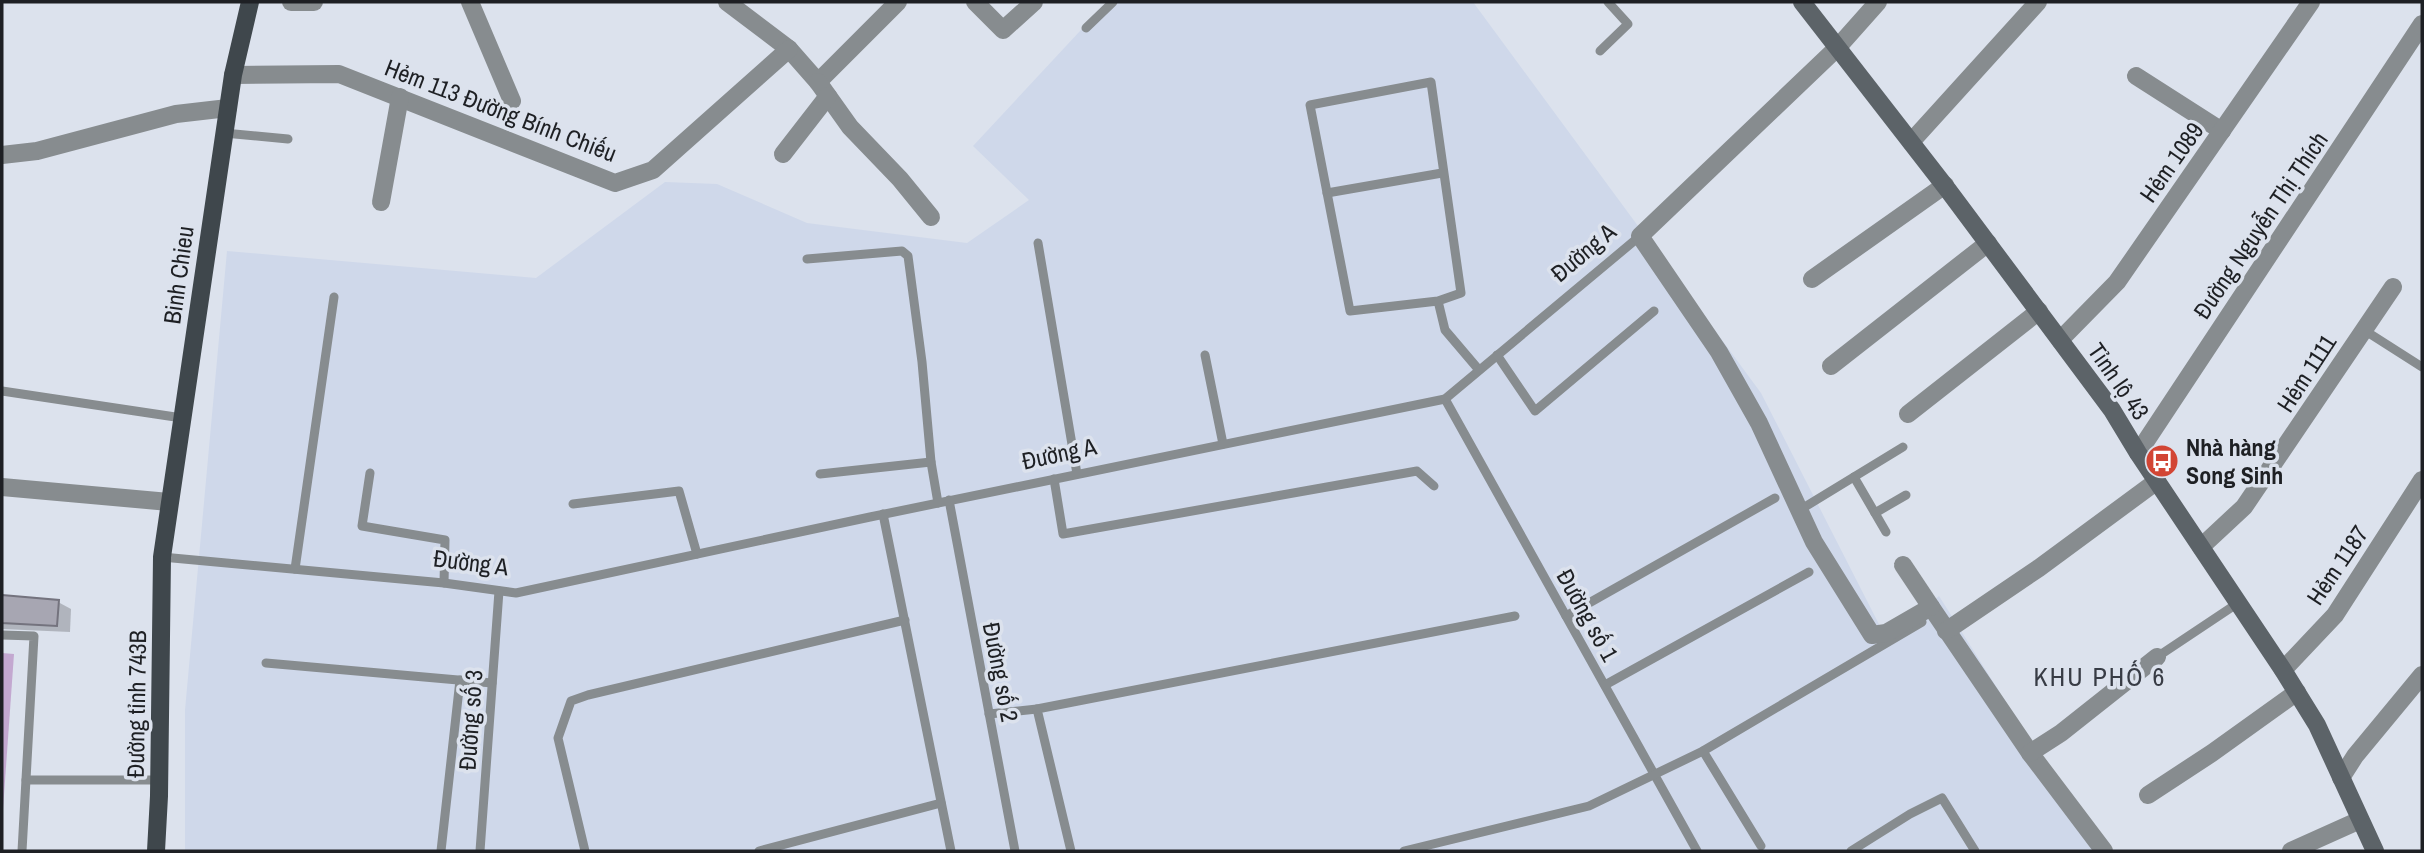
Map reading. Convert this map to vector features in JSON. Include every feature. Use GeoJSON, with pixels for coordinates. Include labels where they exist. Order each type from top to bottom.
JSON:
{"type":"FeatureCollection","features":[{"type":"Feature","properties":{"kind":"main road","name":"Binh Chieu"},"geometry":{"type":"LineString","coordinates":[[162,557],[233,75],[250,2]]}},
{"type":"Feature","properties":{"kind":"main road","name":"Tỉnh lộ 43"},"geometry":{"type":"LineString","coordinates":[[1802,2],[1945,185],[2112,410],[2317,725],[2375,851]]}},
{"type":"Feature","properties":{"kind":"main road","name":"Đường tỉnh 743B"},"geometry":{"type":"LineString","coordinates":[[156,851],[162,557]]}},
{"type":"Feature","properties":{"kind":"street"},"geometry":{"type":"LineString","coordinates":[[291,2],[314,2]]}},
{"type":"Feature","properties":{"kind":"street"},"geometry":{"type":"LineString","coordinates":[[470,2],[512,102]]}},
{"type":"Feature","properties":{"kind":"street"},"geometry":{"type":"LineString","coordinates":[[727,2],[789,49],[823,89],[850,127],[900,179],[931,217]]}},
{"type":"Feature","properties":{"kind":"street"},"geometry":{"type":"LineString","coordinates":[[783,154],[823,89],[898,2]]}},
{"type":"Feature","properties":{"kind":"street"},"geometry":{"type":"LineString","coordinates":[[975,2],[1003,30],[1034,2]]}},
{"type":"Feature","properties":{"kind":"street","name":"Đường A"},"geometry":{"type":"LineString","coordinates":[[1640,236],[1838,47],[1878,2]]}},
{"type":"Feature","properties":{"kind":"street"},"geometry":{"type":"LineString","coordinates":[[1911,142],[2038,2]]}},
{"type":"Feature","properties":{"kind":"street","name":"Hẻm 1089"},"geometry":{"type":"LineString","coordinates":[[2060,340],[2117,282],[2309,2]]}},
{"type":"Feature","properties":{"kind":"street","name":"Đường Nguyễn Thị Thích"},"geometry":{"type":"LineString","coordinates":[[2138,453],[2422,24]]}},
{"type":"Feature","properties":{"kind":"street","name":"Hẻm 113 Đường Bính Chiếu"},"geometry":{"type":"LineString","coordinates":[[233,75],[340,74],[615,183],[653,170],[789,49]]}},
{"type":"Feature","properties":{"kind":"street"},"geometry":{"type":"LineString","coordinates":[[2136,76],[2222,131]]}},
{"type":"Feature","properties":{"kind":"street"},"geometry":{"type":"LineString","coordinates":[[381,202],[400,97]]}},
{"type":"Feature","properties":{"kind":"street"},"geometry":{"type":"LineString","coordinates":[[2,155],[37,151],[176,114],[228,108]]}},
{"type":"Feature","properties":{"kind":"street"},"geometry":{"type":"LineString","coordinates":[[1812,279],[1945,185]]}},
{"type":"Feature","properties":{"kind":"street"},"geometry":{"type":"LineString","coordinates":[[1640,236],[1719,352],[1759,423],[1814,542],[1872,635],[1886,633],[1927,615]]}},
{"type":"Feature","properties":{"kind":"street"},"geometry":{"type":"LineString","coordinates":[[1832,366],[1988,243]]}},
{"type":"Feature","properties":{"kind":"street","name":"Hẻm 1111"},"geometry":{"type":"LineString","coordinates":[[2201,547],[2244,507],[2393,287]]}},
{"type":"Feature","properties":{"kind":"street"},"geometry":{"type":"LineString","coordinates":[[1908,414],[2039,311]]}},
{"type":"Feature","properties":{"kind":"street","name":"Hẻm 1187"},"geometry":{"type":"LineString","coordinates":[[2283,670],[2336,615],[2422,480]]}},
{"type":"Feature","properties":{"kind":"street"},"geometry":{"type":"LineString","coordinates":[[1946,631],[2039,568],[2157,481]]}},
{"type":"Feature","properties":{"kind":"street"},"geometry":{"type":"LineString","coordinates":[[2,487],[169,502]]}},
{"type":"Feature","properties":{"kind":"street"},"geometry":{"type":"LineString","coordinates":[[1903,565],[1927,615],[1946,631],[2030,754],[2104,851]]}},
{"type":"Feature","properties":{"kind":"street"},"geometry":{"type":"LineString","coordinates":[[2030,754],[2061,733],[2157,657]]}},
{"type":"Feature","properties":{"kind":"street"},"geometry":{"type":"LineString","coordinates":[[2342,778],[2355,756],[2422,675]]}},
{"type":"Feature","properties":{"kind":"street"},"geometry":{"type":"LineString","coordinates":[[2148,795],[2297,692]]}},
{"type":"Feature","properties":{"kind":"street"},"geometry":{"type":"LineString","coordinates":[[2291,851],[2360,820]]}},
{"type":"Feature","properties":{"kind":"lane"},"geometry":{"type":"LineString","coordinates":[[1086,28],[1113,2]]}},
{"type":"Feature","properties":{"kind":"lane"},"geometry":{"type":"LineString","coordinates":[[1600,51],[1628,24],[1608,2]]}},
{"type":"Feature","properties":{"kind":"lane"},"geometry":{"type":"LineString","coordinates":[[1430,82],[1461,293],[1438,301],[1350,311],[1327,193],[1310,105],[1430,82]]}},
{"type":"Feature","properties":{"kind":"lane"},"geometry":{"type":"LineString","coordinates":[[224,133],[288,139]]}},
{"type":"Feature","properties":{"kind":"lane"},"geometry":{"type":"LineString","coordinates":[[1327,193],[1442,173]]}},
{"type":"Feature","properties":{"kind":"lane","name":"Đường A"},"geometry":{"type":"LineString","coordinates":[[162,557],[444,583],[516,593],[1445,398],[1640,236]]}},
{"type":"Feature","properties":{"kind":"lane"},"geometry":{"type":"LineString","coordinates":[[1038,243],[1077,474]]}},
{"type":"Feature","properties":{"kind":"lane"},"geometry":{"type":"LineString","coordinates":[[807,259],[902,251],[908,257],[937,503]]}},
{"type":"Feature","properties":{"kind":"lane"},"geometry":{"type":"LineString","coordinates":[[295,569],[334,297]]}},
{"type":"Feature","properties":{"kind":"lane"},"geometry":{"type":"LineString","coordinates":[[1438,301],[1445,330],[1479,370]]}},
{"type":"Feature","properties":{"kind":"lane"},"geometry":{"type":"LineString","coordinates":[[1497,355],[1535,411],[1654,312]]}},
{"type":"Feature","properties":{"kind":"lane"},"geometry":{"type":"LineString","coordinates":[[2364,330],[2422,366]]}},
{"type":"Feature","properties":{"kind":"lane"},"geometry":{"type":"LineString","coordinates":[[1205,355],[1223,444]]}},
{"type":"Feature","properties":{"kind":"lane"},"geometry":{"type":"LineString","coordinates":[[2,391],[182,418]]}},
{"type":"Feature","properties":{"kind":"lane","name":"Đường số 1"},"geometry":{"type":"LineString","coordinates":[[1445,398],[1696,851]]}},
{"type":"Feature","properties":{"kind":"lane"},"geometry":{"type":"LineString","coordinates":[[1798,511],[1903,447]]}},
{"type":"Feature","properties":{"kind":"lane"},"geometry":{"type":"LineString","coordinates":[[820,474],[931,462]]}},
{"type":"Feature","properties":{"kind":"lane"},"geometry":{"type":"LineString","coordinates":[[1054,479],[1063,534],[1417,471],[1434,486]]}},
{"type":"Feature","properties":{"kind":"lane"},"geometry":{"type":"LineString","coordinates":[[370,473],[362,526],[445,540],[444,583]]}},
{"type":"Feature","properties":{"kind":"lane"},"geometry":{"type":"LineString","coordinates":[[1854,477],[1886,532]]}},
{"type":"Feature","properties":{"kind":"lane"},"geometry":{"type":"LineString","coordinates":[[573,504],[679,491],[697,554]]}},
{"type":"Feature","properties":{"kind":"lane"},"geometry":{"type":"LineString","coordinates":[[1875,513],[1906,495]]}},
{"type":"Feature","properties":{"kind":"lane"},"geometry":{"type":"LineString","coordinates":[[1566,616],[1775,498]]}},
{"type":"Feature","properties":{"kind":"lane","name":"Đường số 2"},"geometry":{"type":"LineString","coordinates":[[949,500],[1015,851]]}},
{"type":"Feature","properties":{"kind":"lane"},"geometry":{"type":"LineString","coordinates":[[883,514],[951,851]]}},
{"type":"Feature","properties":{"kind":"lane"},"geometry":{"type":"LineString","coordinates":[[1605,685],[1810,572]]}},
{"type":"Feature","properties":{"kind":"lane","name":"Đường số 3"},"geometry":{"type":"LineString","coordinates":[[480,851],[499,591]]}},
{"type":"Feature","properties":{"kind":"lane"},"geometry":{"type":"LineString","coordinates":[[2157,657],[2238,603]]}},
{"type":"Feature","properties":{"kind":"lane"},"geometry":{"type":"LineString","coordinates":[[1404,851],[1589,806],[1703,751],[1927,615]]}},
{"type":"Feature","properties":{"kind":"lane"},"geometry":{"type":"LineString","coordinates":[[989,714],[1037,709],[1515,616]]}},
{"type":"Feature","properties":{"kind":"lane"},"geometry":{"type":"LineString","coordinates":[[585,851],[558,738],[571,701],[905,620]]}},
{"type":"Feature","properties":{"kind":"lane"},"geometry":{"type":"LineString","coordinates":[[2,635],[34,636],[22,851]]}},
{"type":"Feature","properties":{"kind":"lane"},"geometry":{"type":"LineString","coordinates":[[266,663],[492,683]]}},
{"type":"Feature","properties":{"kind":"lane"},"geometry":{"type":"LineString","coordinates":[[441,851],[460,680]]}},
{"type":"Feature","properties":{"kind":"lane"},"geometry":{"type":"LineString","coordinates":[[1037,709],[1071,851]]}},
{"type":"Feature","properties":{"kind":"lane"},"geometry":{"type":"LineString","coordinates":[[1703,751],[1761,846]]}},
{"type":"Feature","properties":{"kind":"lane"},"geometry":{"type":"LineString","coordinates":[[26,780],[159,780]]}},
{"type":"Feature","properties":{"kind":"lane"},"geometry":{"type":"LineString","coordinates":[[1851,851],[1910,814],[1942,798],[1975,851]]}},
{"type":"Feature","properties":{"kind":"lane"},"geometry":{"type":"LineString","coordinates":[[759,851],[942,803]]}},
{"type":"Feature","properties":{"kind":"shaded area"},"geometry":{"type":"Polygon","coordinates":[[[1107,2],[1473,2],[1761,393],[1887,640],[1939,596],[2100,851],[185,851],[185,710],[227,251],[536,278],[665,182],[717,184],[807,223],[967,243],[1029,200],[973,146],[1107,2]]]}},
{"type":"Feature","properties":{"kind":"shaded area"},"geometry":{"type":"Polygon","coordinates":[[[2,653],[14,654],[2,823],[2,653]]]}},
{"type":"Feature","properties":{"kind":"building"},"geometry":{"type":"Polygon","coordinates":[[[2,595],[59,600],[57,626],[2,623],[2,595]]]}},
{"type":"Feature","properties":{"kind":"place","name":"Nhà hàng Song Sinh"},"geometry":{"type":"Point","coordinates":[2162,461]}},
{"type":"Feature","properties":{"kind":"district","name":"KHU PHỐ 6"},"geometry":{"type":"Point","coordinates":[2100,676]}}]}
